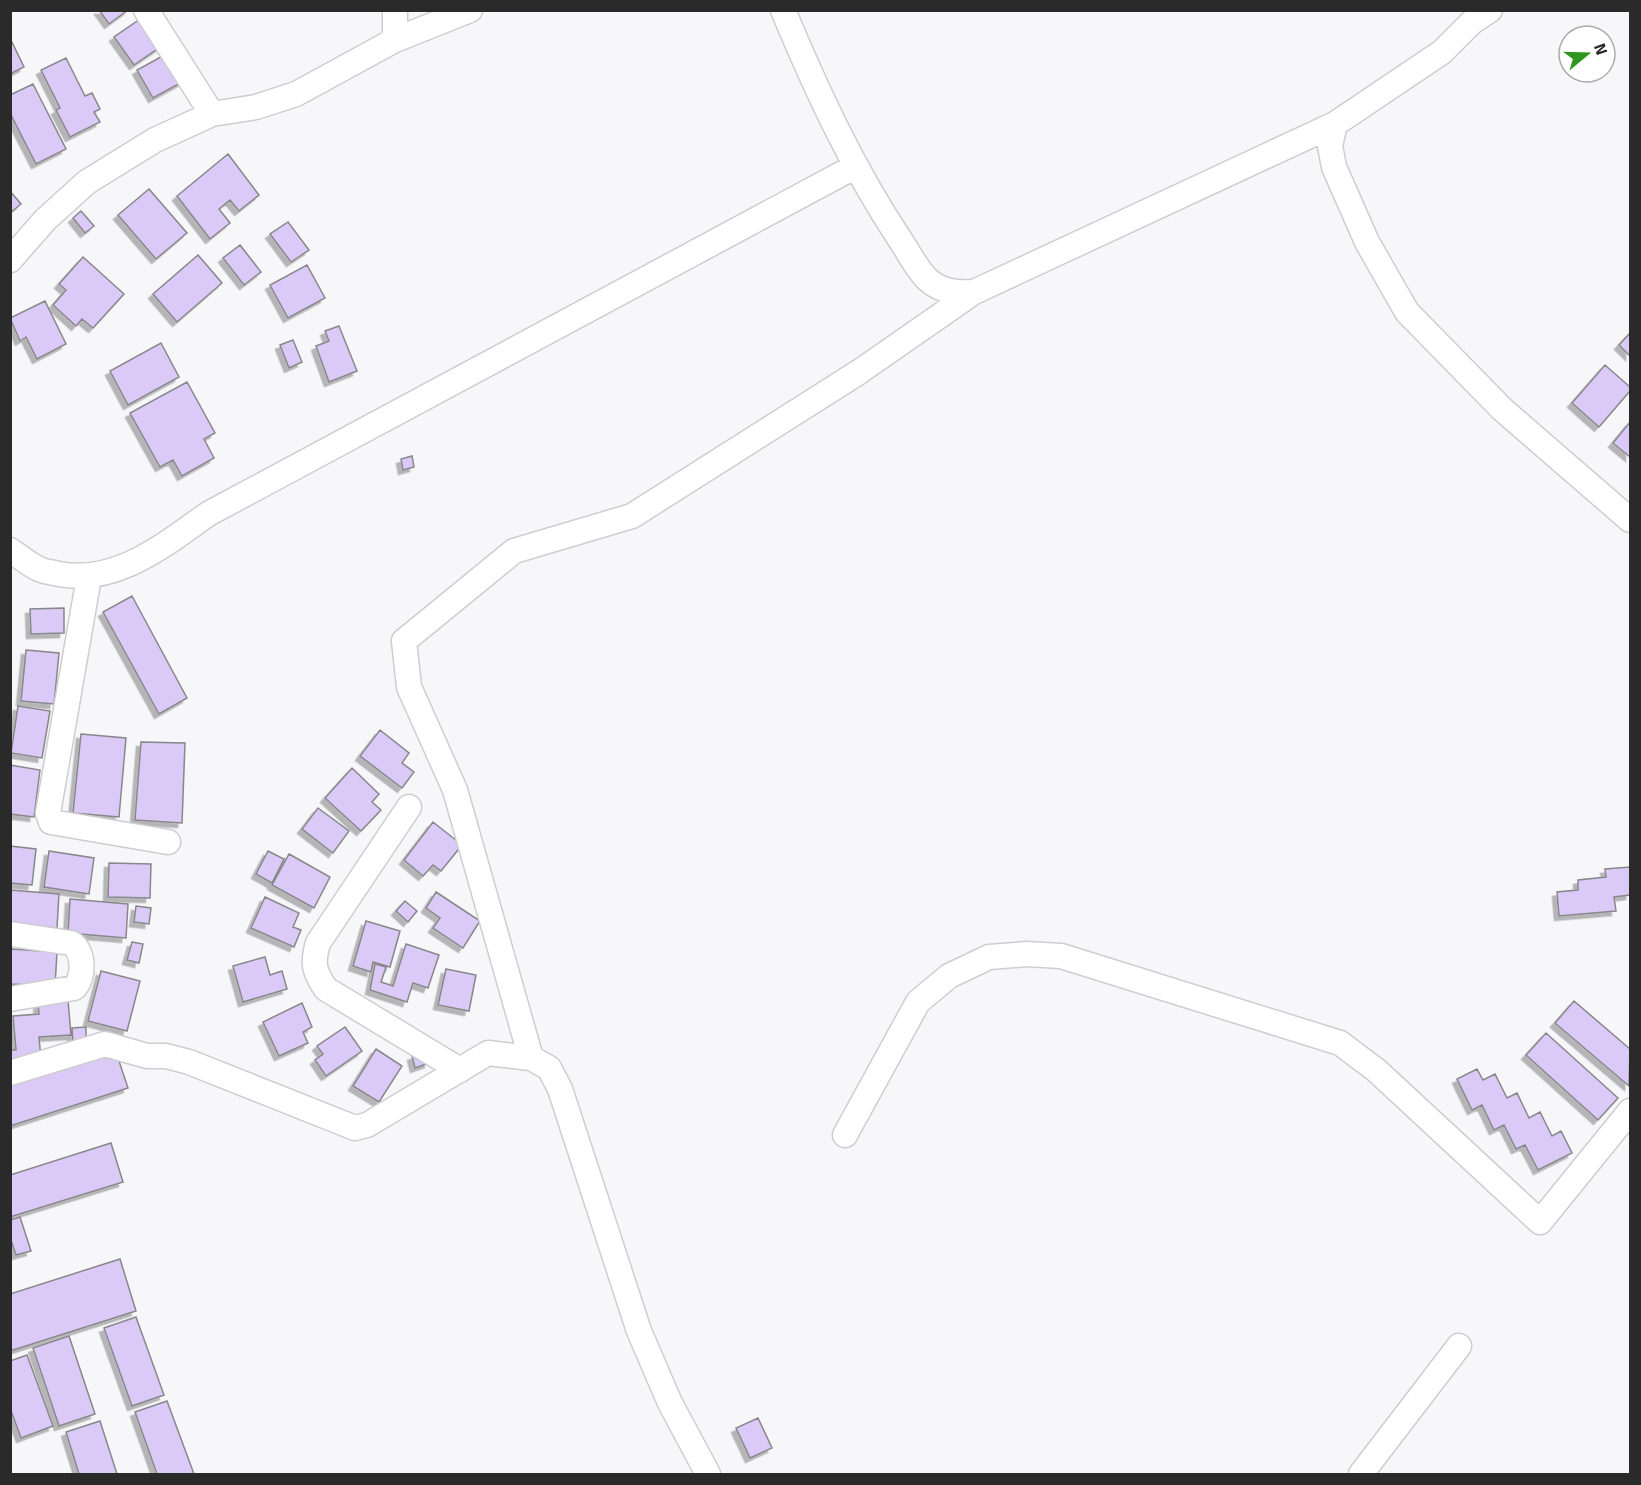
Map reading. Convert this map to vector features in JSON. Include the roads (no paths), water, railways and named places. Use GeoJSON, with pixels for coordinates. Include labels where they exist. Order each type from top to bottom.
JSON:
{"type":"FeatureCollection","features":[{"type":"Feature","properties":{"kind":"street"},"geometry":{"type":"LineString","coordinates":[[146,10],[212,114]]}},
{"type":"Feature","properties":{"kind":"street"},"geometry":{"type":"LineString","coordinates":[[395,10],[395,40]]}},
{"type":"Feature","properties":{"kind":"street"},"geometry":{"type":"LineString","coordinates":[[10,260],[45,220],[87,182],[155,140],[212,114],[256,107],[296,94],[395,40],[470,10]]}},
{"type":"Feature","properties":{"kind":"street"},"geometry":{"type":"LineString","coordinates":[[783,10],[856,166],[886,218],[926,278],[938,287],[954,293],[974,292]]}},
{"type":"Feature","properties":{"kind":"street"},"geometry":{"type":"LineString","coordinates":[[531,1058],[455,790],[410,687],[404,641],[514,551],[632,516],[859,372],[974,292],[1335,124],[1442,52],[1477,14]]}},
{"type":"Feature","properties":{"kind":"street"},"geometry":{"type":"LineString","coordinates":[[1335,124],[1330,146],[1334,167],[1367,242],[1407,312],[1502,409],[1630,520]]}},
{"type":"Feature","properties":{"kind":"street"},"geometry":{"type":"LineString","coordinates":[[10,549],[38,570],[89,577],[113,570],[150,554],[208,513],[856,166]]}},
{"type":"Feature","properties":{"kind":"street"},"geometry":{"type":"LineString","coordinates":[[89,577],[48,813],[51,822],[168,842]]}},
{"type":"Feature","properties":{"kind":"street"},"geometry":{"type":"LineString","coordinates":[[409,807],[318,943],[313,960],[315,974],[326,989],[460,1070]]}},
{"type":"Feature","properties":{"kind":"street"},"geometry":{"type":"LineString","coordinates":[[10,934],[71,943],[78,947],[82,956],[78,984],[74,988],[10,999]]}},
{"type":"Feature","properties":{"kind":"street"},"geometry":{"type":"LineString","coordinates":[[845,1135],[918,1002],[949,976],[989,957],[1027,954],[1061,956],[1340,1042],[1376,1070],[1540,1222],[1630,1111]]}},
{"type":"Feature","properties":{"kind":"street"},"geometry":{"type":"LineString","coordinates":[[10,1073],[105,1044],[147,1056],[166,1056],[189,1062],[355,1128],[367,1125],[488,1053],[531,1058],[549,1068],[560,1089],[639,1331],[670,1403],[708,1474]]}},
{"type":"Feature","properties":{"kind":"street"},"geometry":{"type":"LineString","coordinates":[[1360,1474],[1459,1346]]}}]}
